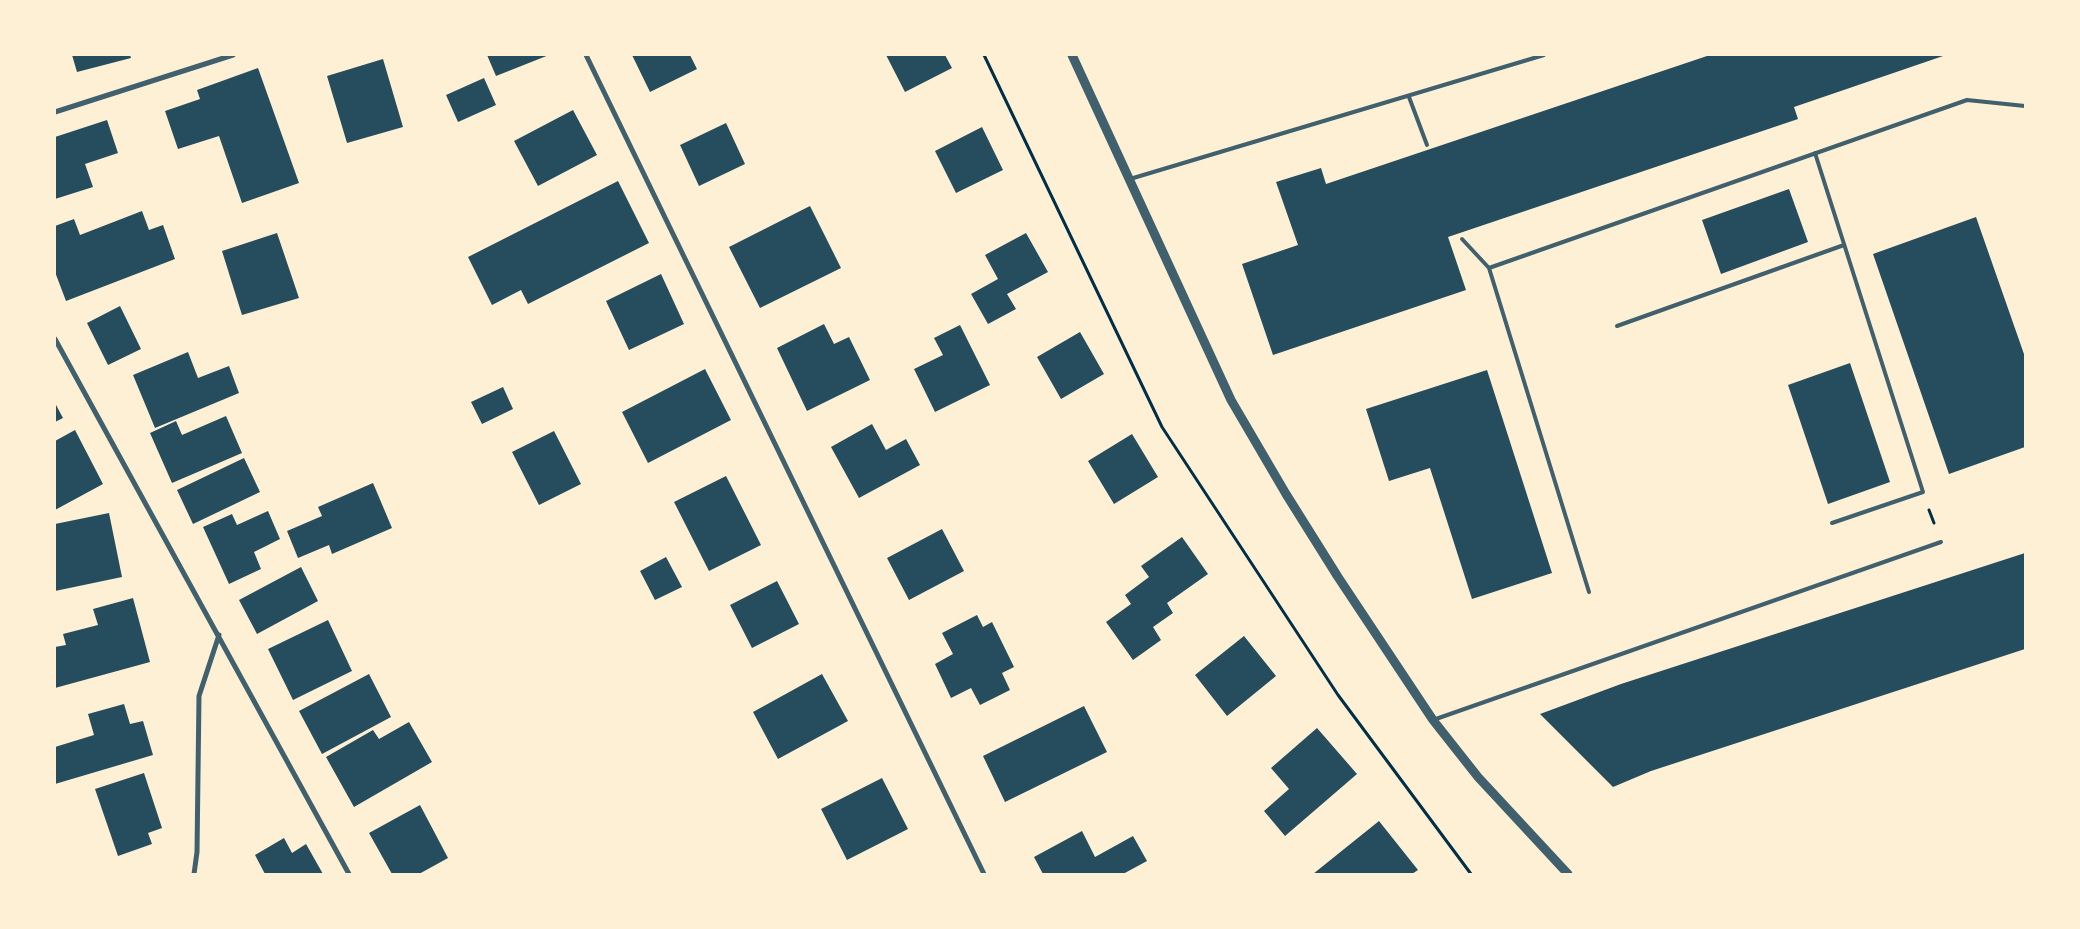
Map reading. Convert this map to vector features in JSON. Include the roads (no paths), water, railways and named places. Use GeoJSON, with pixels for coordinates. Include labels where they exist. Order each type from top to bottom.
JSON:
{"type":"FeatureCollection","features":[{"type":"Feature","properties":{"kind":"street"},"geometry":{"type":"LineString","coordinates":[[55,112],[234,55]]}},
{"type":"Feature","properties":{"kind":"street"},"geometry":{"type":"LineString","coordinates":[[586,55],[984,874]]}},
{"type":"Feature","properties":{"kind":"street"},"geometry":{"type":"LineString","coordinates":[[1072,55],[1231,400],[1338,577],[1433,720],[1478,777],[1568,874]]}},
{"type":"Feature","properties":{"kind":"street"},"geometry":{"type":"LineString","coordinates":[[55,339],[350,874]]}},
{"type":"Feature","properties":{"kind":"street"},"geometry":{"type":"LineString","coordinates":[[194,874],[197,852],[199,696],[219,634]]}},
{"type":"Feature","properties":{"kind":"lane"},"geometry":{"type":"LineString","coordinates":[[1130,179],[1409,98],[1544,55]]}},
{"type":"Feature","properties":{"kind":"lane"},"geometry":{"type":"LineString","coordinates":[[1409,98],[1427,145]]}},
{"type":"Feature","properties":{"kind":"lane"},"geometry":{"type":"LineString","coordinates":[[1489,268],[1967,100],[2025,106]]}},
{"type":"Feature","properties":{"kind":"lane"},"geometry":{"type":"LineString","coordinates":[[1815,153],[1923,492],[1832,523]]}},
{"type":"Feature","properties":{"kind":"lane"},"geometry":{"type":"LineString","coordinates":[[1462,239],[1489,268],[1589,592]]}},
{"type":"Feature","properties":{"kind":"lane"},"geometry":{"type":"LineString","coordinates":[[1617,326],[1844,245]]}},
{"type":"Feature","properties":{"kind":"lane"},"geometry":{"type":"LineString","coordinates":[[1433,720],[1941,542]]}}]}
